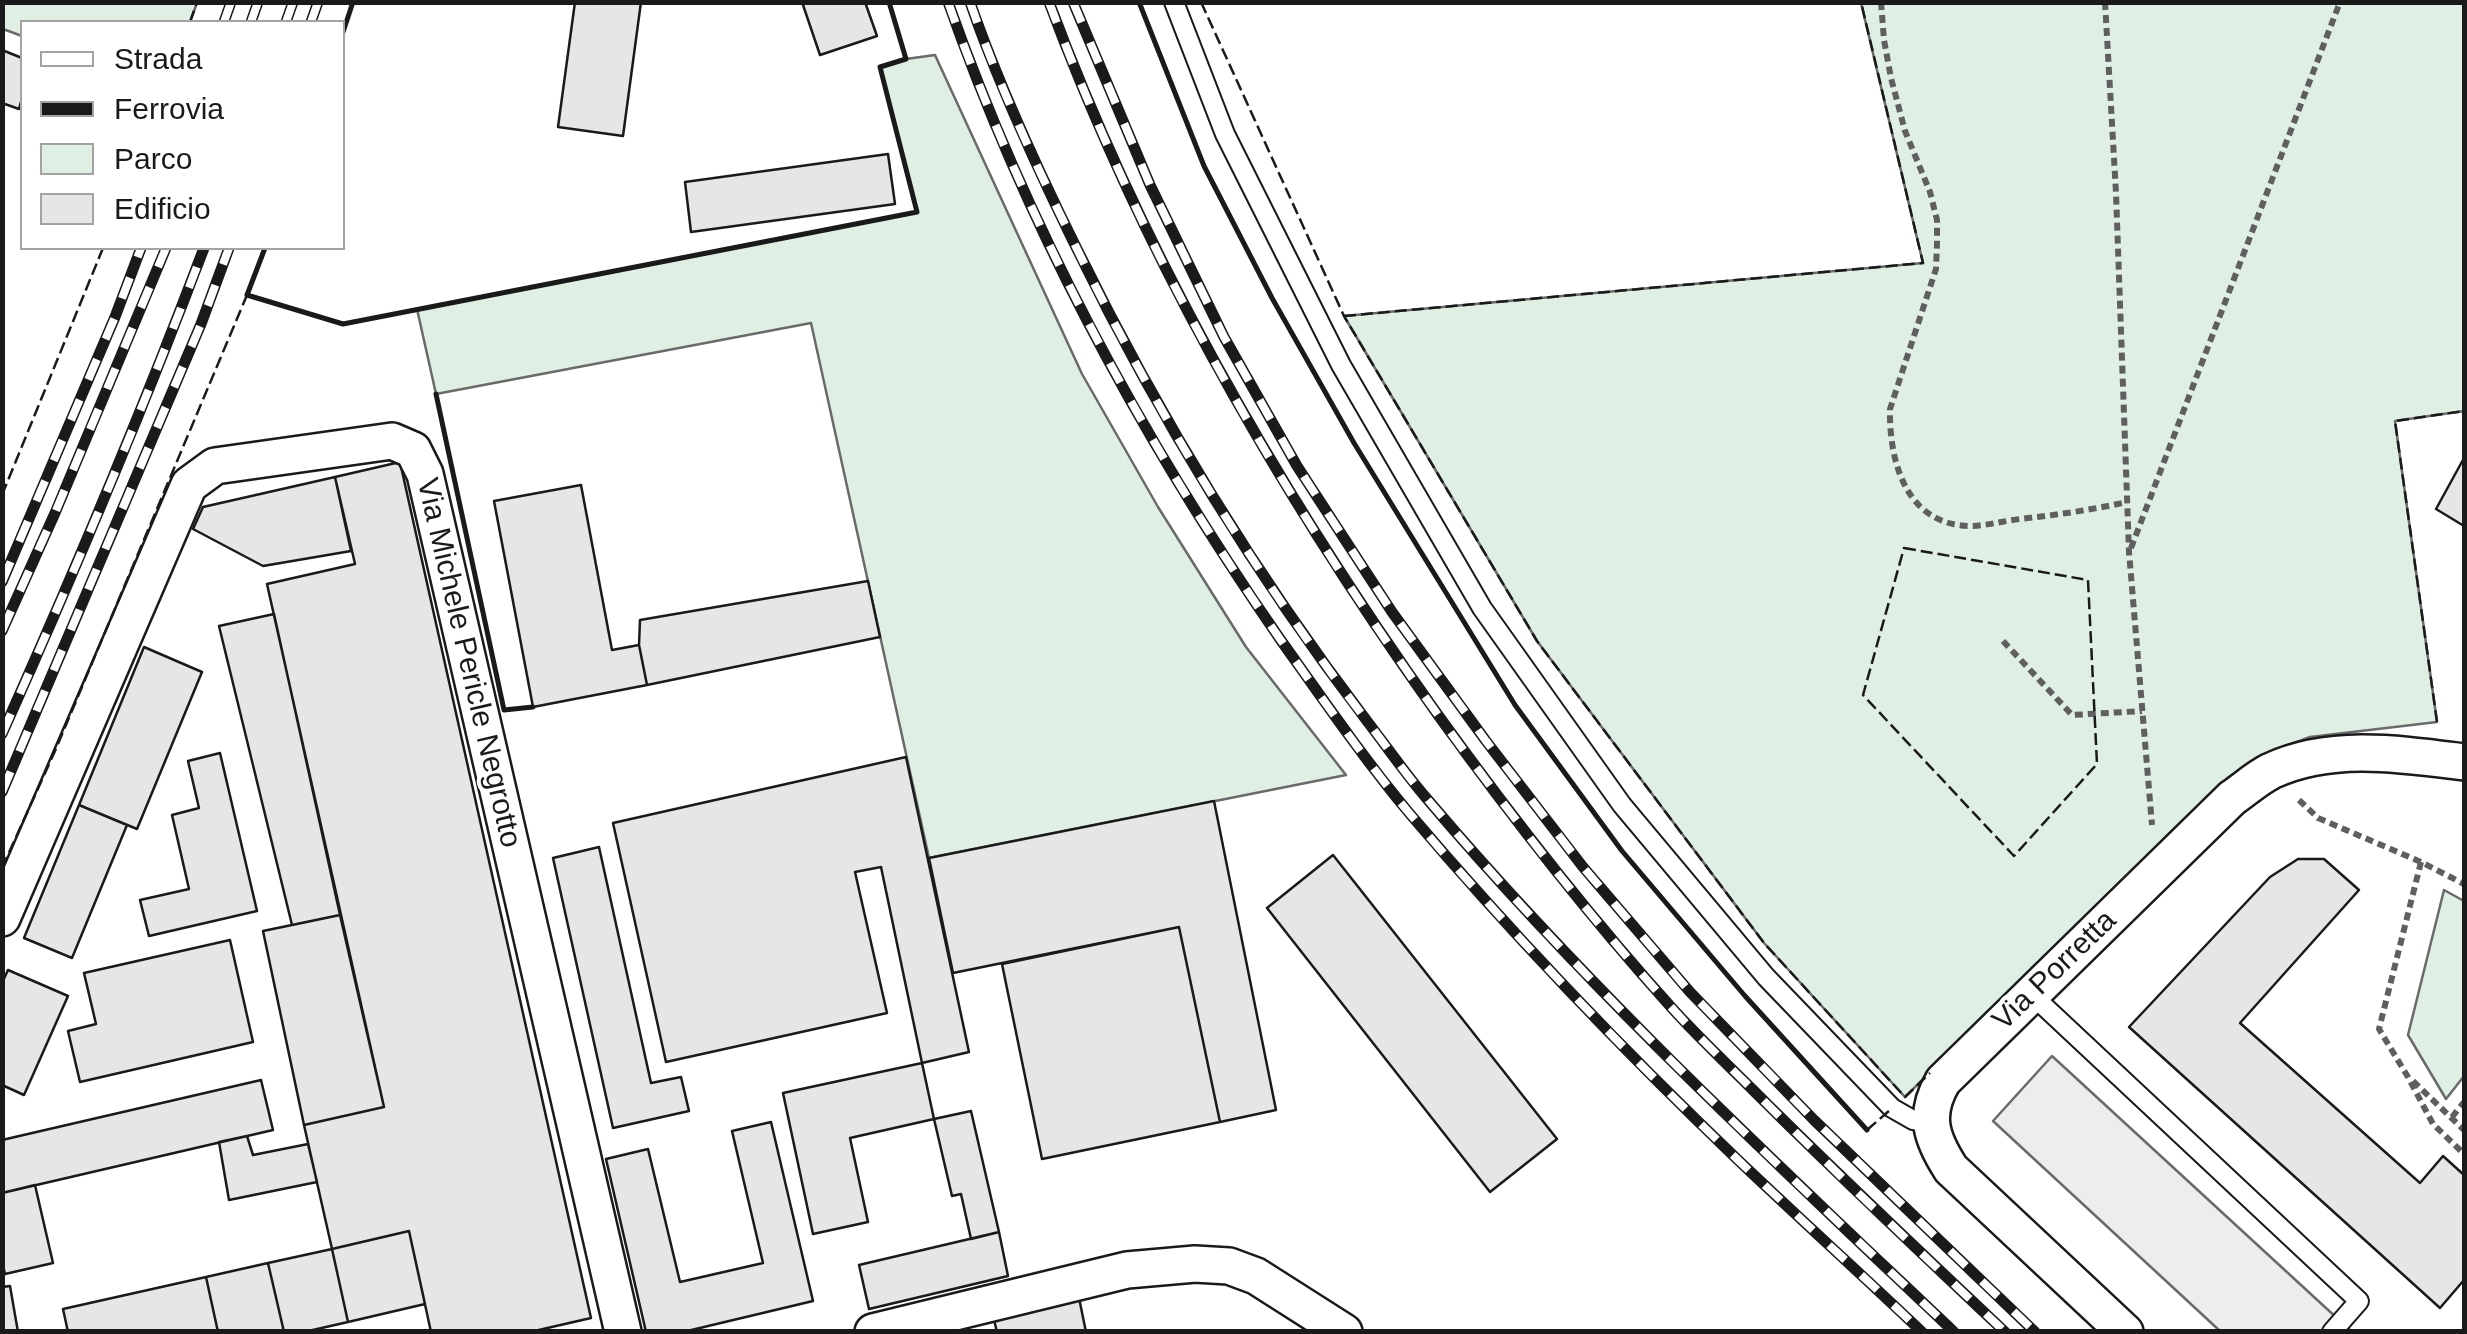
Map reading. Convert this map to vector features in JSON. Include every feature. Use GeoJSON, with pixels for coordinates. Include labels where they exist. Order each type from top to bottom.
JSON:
{"type":"FeatureCollection","features":[{"type":"Feature","properties":{"kind":"street","name":"Via Michele Pericle Negrotto"},"geometry":{"type":"LineString","coordinates":[[2,918],[188,485],[214,466],[392,442],[413,450],[426,474],[622,1332]]}},
{"type":"Feature","properties":{"kind":"street","name":"Via Porretta"},"geometry":{"type":"LineString","coordinates":[[1930,1122],[1932,1098],[1943,1081],[2232,798],[2270,772],[2314,757],[2372,752],[2464,762]]}},
{"type":"Feature","properties":{"kind":"street"},"geometry":{"type":"LineString","coordinates":[[1930,1122],[1938,1150],[1951,1169],[2124,1332]]}},
{"type":"Feature","properties":{"kind":"street"},"geometry":{"type":"LineString","coordinates":[[873,1332],[1127,1270],[1195,1264],[1229,1266],[1256,1276],[1344,1332]]}},
{"type":"Feature","properties":{"kind":"lane"},"geometry":{"type":"LineString","coordinates":[[1174,2],[1225,134],[1340,365],[1482,608],[1622,805],[1766,977],[1892,1108],[1913,1120],[1930,1122]]}},
{"type":"Feature","properties":{"kind":"lane"},"geometry":{"type":"LineString","coordinates":[[2031,994],[2360,1300],[2332,1332]]}},
{"type":"Feature","properties":{"kind":"path"},"geometry":{"type":"LineString","coordinates":[[1881,2],[1891,78],[1936,220],[1936,268],[1890,409],[1893,458],[1903,484],[1930,514],[1971,526],[2078,513],[2127,502]]}},
{"type":"Feature","properties":{"kind":"path"},"geometry":{"type":"LineString","coordinates":[[2105,2],[2127,502],[2152,834]]}},
{"type":"Feature","properties":{"kind":"path"},"geometry":{"type":"LineString","coordinates":[[2130,552],[2340,2]]}},
{"type":"Feature","properties":{"kind":"path"},"geometry":{"type":"LineString","coordinates":[[2002,641],[2072,714],[2142,711]]}},
{"type":"Feature","properties":{"kind":"path"},"geometry":{"type":"LineString","coordinates":[[2299,800],[2318,818],[2464,884]]}},
{"type":"Feature","properties":{"kind":"path"},"geometry":{"type":"LineString","coordinates":[[2422,862],[2379,1028],[2432,1124],[2464,1154]]}},
{"type":"Feature","properties":{"kind":"path"},"geometry":{"type":"LineString","coordinates":[[2408,1077],[2464,1130]]}},
{"type":"Feature","properties":{"kind":"path"},"geometry":{"type":"LineString","coordinates":[[2452,1118],[2464,1102]]}},
{"type":"Feature","properties":{"kind":"green space"},"geometry":{"type":"Polygon","coordinates":[[[3,2],[197,2],[191,20],[20,20],[20,35],[3,29],[3,2]]]}},
{"type":"Feature","properties":{"kind":"green space"},"geometry":{"type":"Polygon","coordinates":[[[1861,3],[2464,3],[2464,411],[2395,421],[2437,722],[2310,737],[2262,755],[2229,777],[1905,1097],[1764,943],[1537,641],[1344,316],[1923,263],[1861,3]]]}},
{"type":"Feature","properties":{"kind":"green space"},"geometry":{"type":"Polygon","coordinates":[[[935,55],[1082,374],[1158,507],[1246,647],[1346,775],[929,858],[811,323],[436,394],[417,309],[917,212],[880,67],[935,55]]]}},
{"type":"Feature","properties":{"kind":"green space"},"geometry":{"type":"Polygon","coordinates":[[[2444,890],[2464,901],[2464,1076],[2446,1099],[2408,1035],[2444,890]]]}},
{"type":"Feature","properties":{"kind":"shaded area"},"geometry":{"type":"Polygon","coordinates":[[[2052,1056],[2351,1331],[2220,1331],[1993,1121],[2052,1056]]]}},
{"type":"Feature","properties":{"kind":"building"},"geometry":{"type":"Polygon","coordinates":[[[575,2],[641,2],[623,136],[558,127],[575,2]]]}},
{"type":"Feature","properties":{"kind":"building"},"geometry":{"type":"Polygon","coordinates":[[[802,2],[865,2],[877,36],[820,55],[802,2]]]}},
{"type":"Feature","properties":{"kind":"building"},"geometry":{"type":"Polygon","coordinates":[[[2,50],[20,57],[20,105],[19,109],[2,103],[2,50]]]}},
{"type":"Feature","properties":{"kind":"building"},"geometry":{"type":"Polygon","coordinates":[[[888,154],[895,204],[691,232],[685,182],[888,154]]]}},
{"type":"Feature","properties":{"kind":"building"},"geometry":{"type":"Polygon","coordinates":[[[2464,458],[2464,526],[2436,509],[2464,458]]]}},
{"type":"Feature","properties":{"kind":"building"},"geometry":{"type":"Polygon","coordinates":[[[400,462],[591,1318],[530,1332],[431,1332],[409,1231],[332,1249],[304,1125],[384,1107],[267,584],[355,564],[335,477],[400,462]]]}},
{"type":"Feature","properties":{"kind":"building"},"geometry":{"type":"Polygon","coordinates":[[[335,477],[351,551],[263,566],[193,529],[203,507],[335,477]]]}},
{"type":"Feature","properties":{"kind":"building"},"geometry":{"type":"Polygon","coordinates":[[[581,485],[612,650],[639,645],[647,685],[533,707],[494,501],[581,485]]]}},
{"type":"Feature","properties":{"kind":"building"},"geometry":{"type":"Polygon","coordinates":[[[868,581],[880,637],[647,685],[639,645],[640,620],[868,581]]]}},
{"type":"Feature","properties":{"kind":"building"},"geometry":{"type":"Polygon","coordinates":[[[274,614],[340,915],[292,925],[219,626],[274,614]]]}},
{"type":"Feature","properties":{"kind":"building"},"geometry":{"type":"Polygon","coordinates":[[[144,647],[202,672],[137,829],[79,805],[144,647]]]}},
{"type":"Feature","properties":{"kind":"building"},"geometry":{"type":"Polygon","coordinates":[[[220,753],[257,911],[149,936],[140,900],[189,889],[172,815],[199,808],[188,761],[220,753]]]}},
{"type":"Feature","properties":{"kind":"building"},"geometry":{"type":"Polygon","coordinates":[[[906,757],[969,1052],[922,1063],[881,867],[855,872],[887,1013],[666,1062],[613,823],[906,757]]]}},
{"type":"Feature","properties":{"kind":"building"},"geometry":{"type":"Polygon","coordinates":[[[1214,801],[1276,1110],[1220,1122],[1179,927],[953,973],[929,858],[1214,801]]]}},
{"type":"Feature","properties":{"kind":"building"},"geometry":{"type":"Polygon","coordinates":[[[79,805],[127,825],[72,958],[24,938],[79,805]]]}},
{"type":"Feature","properties":{"kind":"building"},"geometry":{"type":"Polygon","coordinates":[[[599,847],[651,1083],[681,1077],[689,1111],[613,1128],[553,858],[599,847]]]}},
{"type":"Feature","properties":{"kind":"building"},"geometry":{"type":"Polygon","coordinates":[[[1333,855],[1557,1139],[1490,1192],[1267,908],[1333,855]]]}},
{"type":"Feature","properties":{"kind":"building"},"geometry":{"type":"Polygon","coordinates":[[[2298,859],[2324,859],[2359,890],[2240,1023],[2420,1183],[2443,1156],[2464,1175],[2464,1280],[2440,1308],[2129,1027],[2270,877],[2298,859]]]}},
{"type":"Feature","properties":{"kind":"building"},"geometry":{"type":"Polygon","coordinates":[[[340,915],[384,1107],[304,1125],[263,931],[340,915]]]}},
{"type":"Feature","properties":{"kind":"building"},"geometry":{"type":"Polygon","coordinates":[[[1179,927],[1220,1122],[1042,1159],[1002,964],[1179,927]]]}},
{"type":"Feature","properties":{"kind":"building"},"geometry":{"type":"Polygon","coordinates":[[[230,940],[253,1042],[80,1082],[68,1031],[96,1024],[84,973],[230,940]]]}},
{"type":"Feature","properties":{"kind":"building"},"geometry":{"type":"Polygon","coordinates":[[[8,970],[68,996],[24,1095],[2,1085],[2,983],[8,970]]]}},
{"type":"Feature","properties":{"kind":"building"},"geometry":{"type":"Polygon","coordinates":[[[922,1063],[934,1119],[850,1138],[868,1222],[813,1234],[783,1093],[922,1063]]]}},
{"type":"Feature","properties":{"kind":"building"},"geometry":{"type":"Polygon","coordinates":[[[261,1080],[273,1130],[2,1193],[2,1140],[261,1080]]]}},
{"type":"Feature","properties":{"kind":"building"},"geometry":{"type":"Polygon","coordinates":[[[971,1111],[999,1232],[971,1239],[961,1194],[952,1196],[934,1119],[971,1111]]]}},
{"type":"Feature","properties":{"kind":"building"},"geometry":{"type":"Polygon","coordinates":[[[771,1122],[813,1301],[683,1332],[646,1332],[606,1159],[648,1149],[680,1282],[763,1263],[732,1131],[771,1122]]]}},
{"type":"Feature","properties":{"kind":"building"},"geometry":{"type":"Polygon","coordinates":[[[247,1136],[253,1155],[308,1144],[317,1182],[229,1200],[219,1142],[247,1136]]]}},
{"type":"Feature","properties":{"kind":"building"},"geometry":{"type":"Polygon","coordinates":[[[35,1185],[53,1263],[5,1274],[2,1193],[35,1185]]]}},
{"type":"Feature","properties":{"kind":"building"},"geometry":{"type":"Polygon","coordinates":[[[409,1231],[425,1304],[348,1322],[332,1249],[409,1231]]]}},
{"type":"Feature","properties":{"kind":"building"},"geometry":{"type":"Polygon","coordinates":[[[999,1232],[1008,1276],[869,1309],[859,1265],[999,1232]]]}},
{"type":"Feature","properties":{"kind":"building"},"geometry":{"type":"Polygon","coordinates":[[[332,1249],[348,1322],[304,1332],[284,1332],[268,1263],[332,1249]]]}},
{"type":"Feature","properties":{"kind":"building"},"geometry":{"type":"Polygon","coordinates":[[[268,1263],[284,1332],[218,1332],[206,1277],[268,1263]]]}},
{"type":"Feature","properties":{"kind":"building"},"geometry":{"type":"Polygon","coordinates":[[[206,1277],[218,1332],[68,1332],[63,1309],[206,1277]]]}},
{"type":"Feature","properties":{"kind":"building"},"geometry":{"type":"Polygon","coordinates":[[[10,1286],[18,1332],[2,1332],[2,1287],[10,1286]]]}},
{"type":"Feature","properties":{"kind":"building"},"geometry":{"type":"Polygon","coordinates":[[[1078,1293],[1086,1332],[997,1332],[993,1316],[1078,1293]]]}},
{"type":"Feature","properties":{"kind":"railway"},"geometry":{"type":"LineString","coordinates":[[225,20],[231,2]]}},
{"type":"Feature","properties":{"kind":"railway"},"geometry":{"type":"LineString","coordinates":[[252,20],[258,2]]}},
{"type":"Feature","properties":{"kind":"railway"},"geometry":{"type":"LineString","coordinates":[[287,20],[293,2]]}},
{"type":"Feature","properties":{"kind":"railway"},"geometry":{"type":"LineString","coordinates":[[312,20],[318,2]]}},
{"type":"Feature","properties":{"kind":"railway"},"geometry":{"type":"LineString","coordinates":[[948,2],[1014,169],[1136,411],[1230,565],[1376,772],[1488,903],[1653,1077],[1922,1332]]}},
{"type":"Feature","properties":{"kind":"railway"},"geometry":{"type":"LineString","coordinates":[[970,2],[1034,158],[1108,311],[1210,492],[1325,665],[1420,790],[1553,940],[1684,1073],[1954,1332]]}},
{"type":"Feature","properties":{"kind":"railway"},"geometry":{"type":"LineString","coordinates":[[1049,2],[1128,190],[1220,371],[1324,546],[1438,715],[1551,864],[1681,1018],[2005,1332]]}},
{"type":"Feature","properties":{"kind":"railway"},"geometry":{"type":"LineString","coordinates":[[1073,2],[1150,185],[1224,337],[1297,466],[1392,612],[1583,867],[1690,992],[1814,1120],[2035,1332]]}},
{"type":"Feature","properties":{"kind":"railway"},"geometry":{"type":"LineString","coordinates":[[2,582],[140,250]]}},
{"type":"Feature","properties":{"kind":"railway"},"geometry":{"type":"LineString","coordinates":[[2,631],[165,250]]}},
{"type":"Feature","properties":{"kind":"railway"},"geometry":{"type":"LineString","coordinates":[[2,734],[107,492],[203,250]]}},
{"type":"Feature","properties":{"kind":"railway"},"geometry":{"type":"LineString","coordinates":[[2,792],[201,324],[228,250]]}},
{"type":"Feature","properties":{"kind":"fence"},"geometry":{"type":"LineString","coordinates":[[191,20],[197,2]]}},
{"type":"Feature","properties":{"kind":"fence"},"geometry":{"type":"LineString","coordinates":[[1201,2],[1344,316],[1537,641],[1764,943],[1905,1097],[1930,1073]]}},
{"type":"Feature","properties":{"kind":"fence"},"geometry":{"type":"LineString","coordinates":[[1344,316],[1923,263],[1861,2]]}},
{"type":"Feature","properties":{"kind":"fence"},"geometry":{"type":"LineString","coordinates":[[2,495],[102,250]]}},
{"type":"Feature","properties":{"kind":"fence"},"geometry":{"type":"LineString","coordinates":[[2,868],[247,295]]}},
{"type":"Feature","properties":{"kind":"fence"},"geometry":{"type":"LineString","coordinates":[[2437,722],[2395,421],[2464,411]]}},
{"type":"Feature","properties":{"kind":"fence"},"geometry":{"type":"LineString","coordinates":[[1904,548],[2088,580],[2097,764],[2014,856],[1863,695],[1904,548]]}},
{"type":"Feature","properties":{"kind":"fence"},"geometry":{"type":"LineString","coordinates":[[1867,1130],[1890,1110]]}},
{"type":"Feature","properties":{"kind":"wall"},"geometry":{"type":"LineString","coordinates":[[345,26],[353,2]]}},
{"type":"Feature","properties":{"kind":"wall"},"geometry":{"type":"LineString","coordinates":[[264,250],[247,295],[343,324],[917,212],[880,67],[906,59],[889,2]]}},
{"type":"Feature","properties":{"kind":"wall"},"geometry":{"type":"LineString","coordinates":[[1139,2],[1204,166],[1272,298],[1354,443],[1515,705],[1622,851],[1745,996],[1867,1130]]}},
{"type":"Feature","properties":{"kind":"wall"},"geometry":{"type":"LineString","coordinates":[[436,394],[504,710],[533,707]]}}]}
